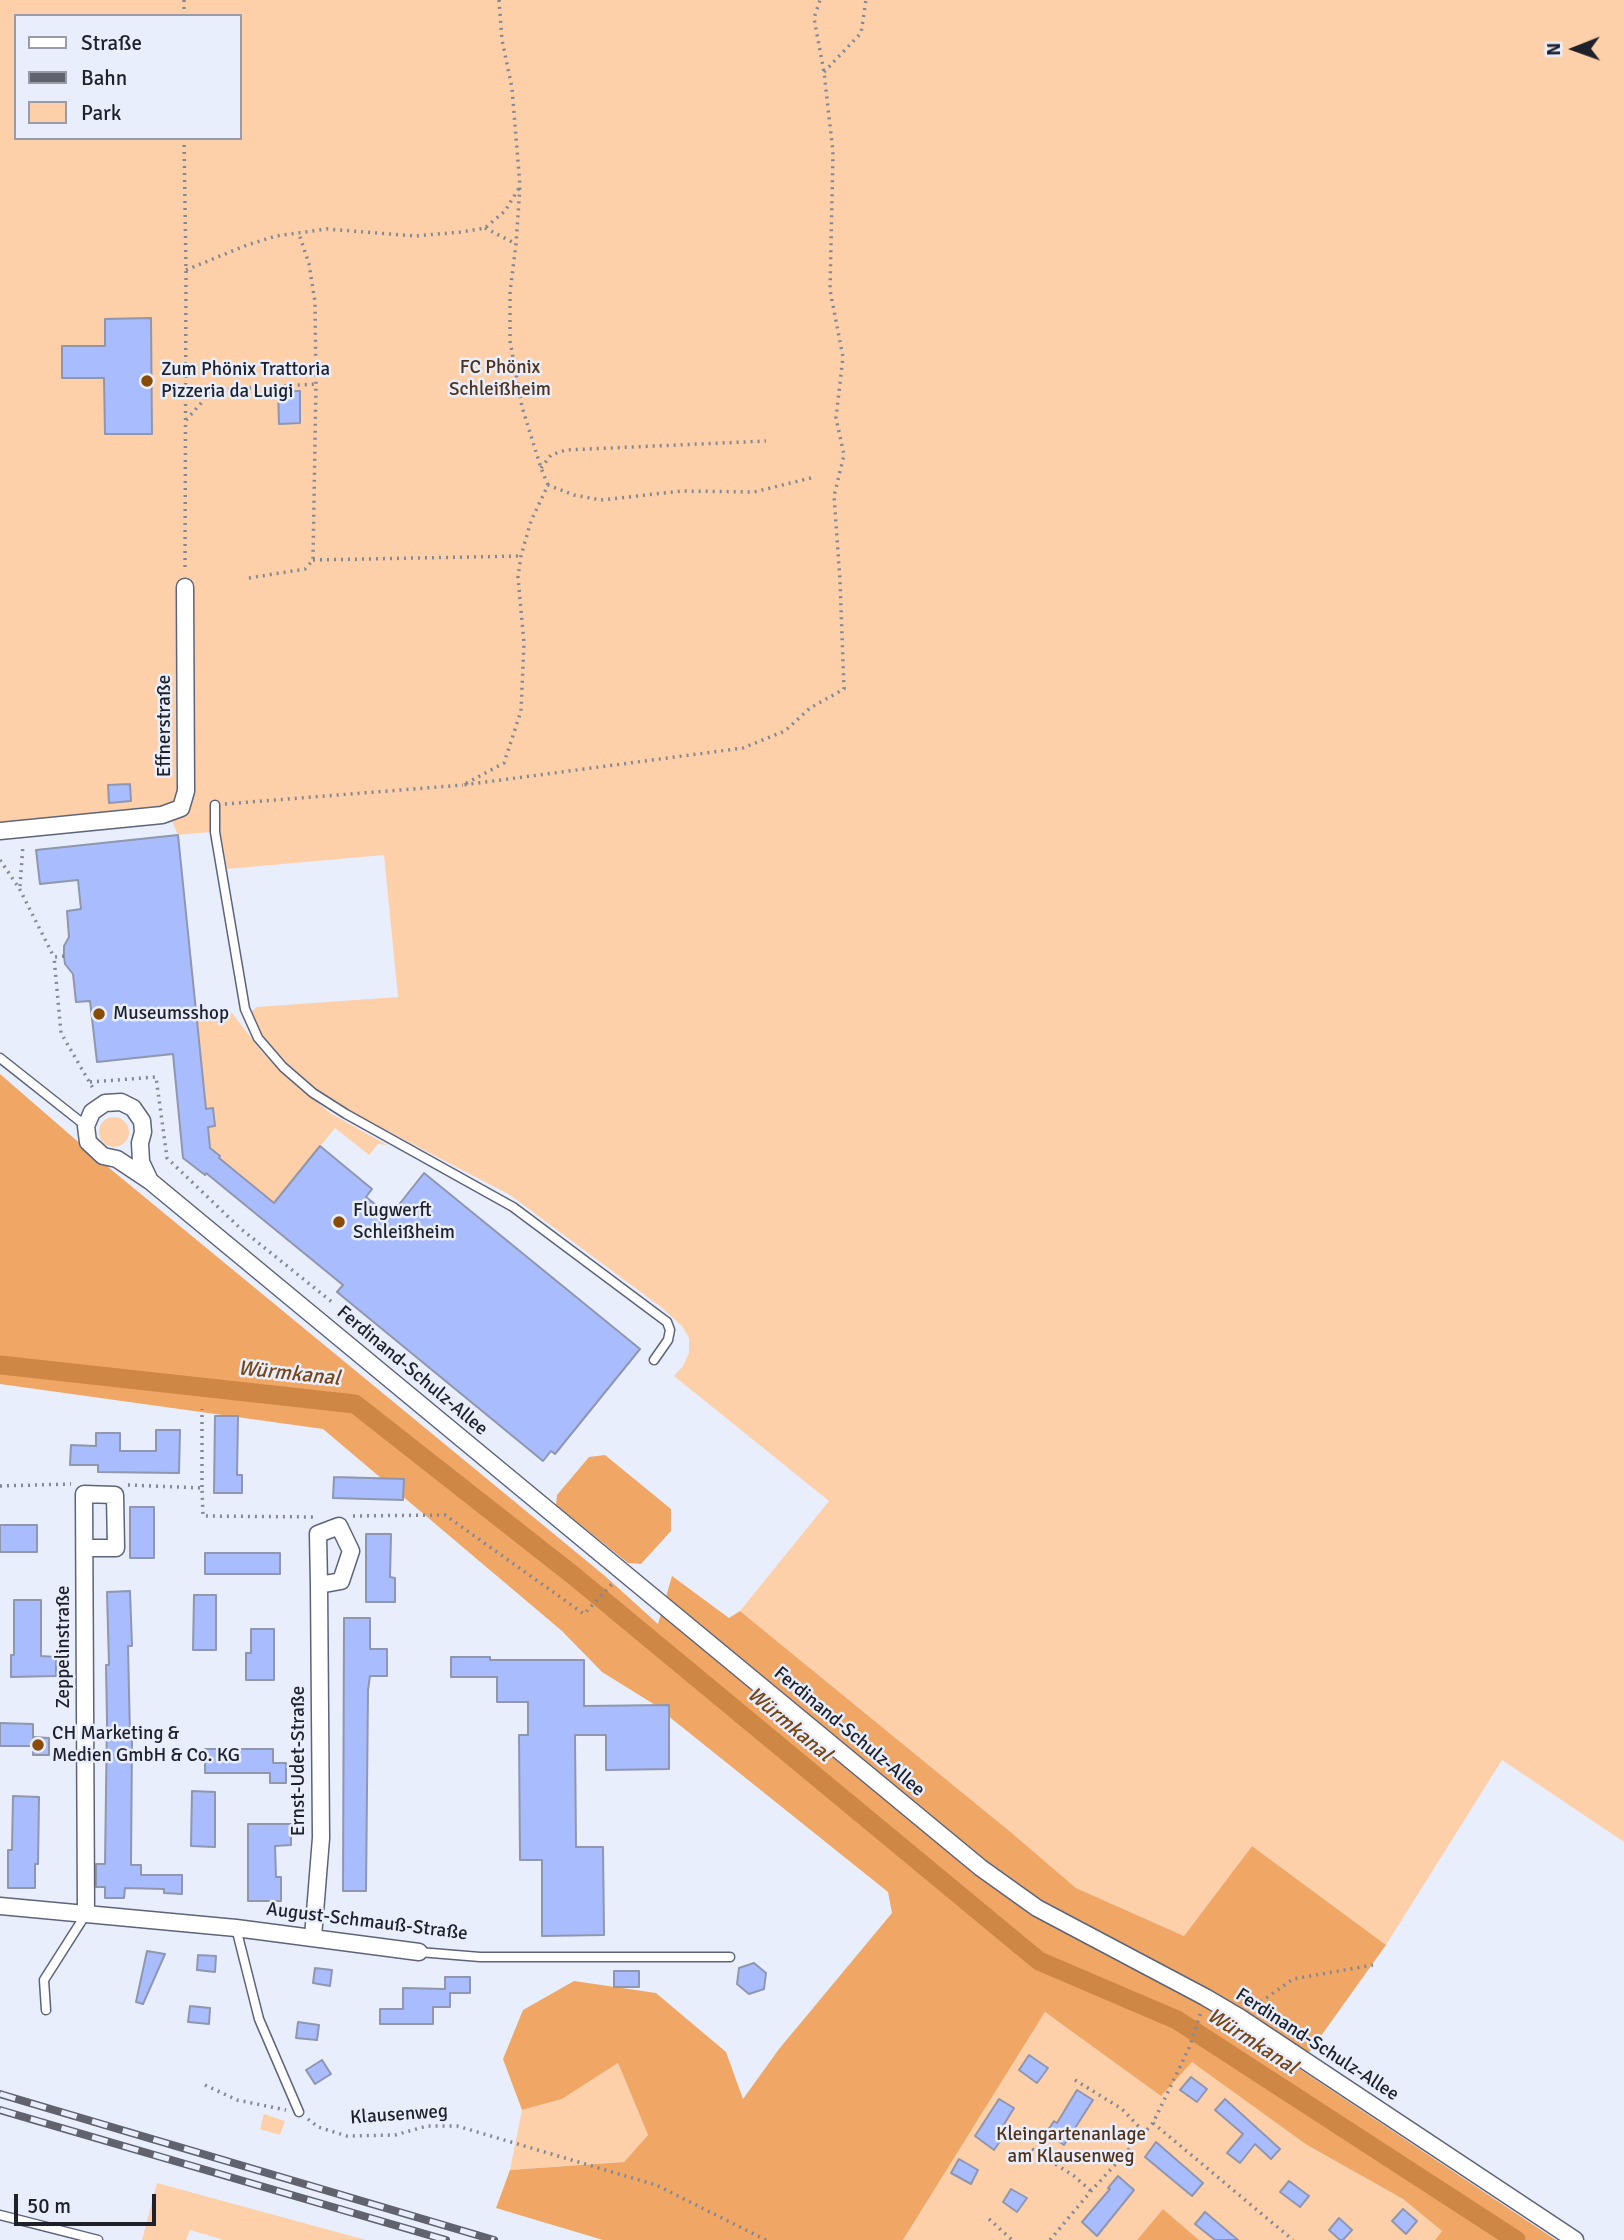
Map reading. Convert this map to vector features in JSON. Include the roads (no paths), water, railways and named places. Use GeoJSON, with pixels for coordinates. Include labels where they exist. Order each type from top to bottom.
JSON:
{"type":"FeatureCollection","features":[{"type":"Feature","properties":{"kind":"street","name":"Effnerstraße"},"geometry":{"type":"LineString","coordinates":[[0,831],[162,815],[181,808],[186,791],[185,587]]}},
{"type":"Feature","properties":{"kind":"street"},"geometry":{"type":"LineString","coordinates":[[86,1126],[92,1112],[104,1103],[121,1102],[133,1108],[142,1121],[141,1162],[150,1181]]}},
{"type":"Feature","properties":{"kind":"street","name":"Ferdinand-Schulz-Allee"},"geometry":{"type":"LineString","coordinates":[[86,1126],[88,1142],[103,1156],[117,1159],[150,1181],[981,1868],[1037,1908],[1239,2017],[1575,2240]]}},
{"type":"Feature","properties":{"kind":"street","name":"Zeppelinstraße"},"geometry":{"type":"LineString","coordinates":[[85,1548],[86,1914]]}},
{"type":"Feature","properties":{"kind":"street","name":"Ernst-Udet-Straße"},"geometry":{"type":"LineString","coordinates":[[313,1937],[321,1838],[318,1584]]}},
{"type":"Feature","properties":{"kind":"street","name":"August-Schmauß-Straße"},"geometry":{"type":"LineString","coordinates":[[0,1906],[236,1928],[419,1952]]}},
{"type":"Feature","properties":{"kind":"lane"},"geometry":{"type":"LineString","coordinates":[[215,805],[215,832],[245,1009],[254,1032],[263,1045],[313,1093],[513,1207],[667,1322],[670,1330],[668,1340],[654,1360]]}},
{"type":"Feature","properties":{"kind":"lane"},"geometry":{"type":"LineString","coordinates":[[0,1058],[86,1126]]}},
{"type":"Feature","properties":{"kind":"lane"},"geometry":{"type":"LineString","coordinates":[[46,2010],[44,1980],[86,1914]]}},
{"type":"Feature","properties":{"kind":"lane"},"geometry":{"type":"LineString","coordinates":[[236,1928],[259,2019],[299,2112]]}},
{"type":"Feature","properties":{"kind":"lane","name":"August-Schmauß-Straße"},"geometry":{"type":"LineString","coordinates":[[419,1952],[481,1957],[730,1957]]}},
{"type":"Feature","properties":{"kind":"lane"},"geometry":{"type":"LineString","coordinates":[[0,2215],[98,2240]]}},
{"type":"Feature","properties":{"kind":"waterway","name":"Würmkanal"},"geometry":{"type":"LineString","coordinates":[[0,1365],[355,1404],[574,1576],[1039,1961],[1177,2020],[1516,2240]]}},
{"type":"Feature","properties":{"kind":"railway"},"geometry":{"type":"LineString","coordinates":[[0,2094],[494,2240]]}},
{"type":"Feature","properties":{"kind":"railway"},"geometry":{"type":"LineString","coordinates":[[0,2110],[446,2240]]}},
{"type":"Feature","properties":{"kind":"place","name":"Zum Phönix Trattoria Pizzeria da Luigi"},"geometry":{"type":"Point","coordinates":[147,381]}},
{"type":"Feature","properties":{"kind":"place","name":"Museumsshop"},"geometry":{"type":"Point","coordinates":[99,1014]}},
{"type":"Feature","properties":{"kind":"place","name":"Flugwerft Schleißheim"},"geometry":{"type":"Point","coordinates":[339,1222]}},
{"type":"Feature","properties":{"kind":"place","name":"CH Marketing & Medien GmbH & Co. KG"},"geometry":{"type":"Point","coordinates":[38,1745]}},
{"type":"Feature","properties":{"kind":"park label","name":"FC Phönix Schleißheim"},"geometry":{"type":"Point","coordinates":[500,379]}},
{"type":"Feature","properties":{"kind":"park label","name":"Kleingartenanlage am Klausenweg"},"geometry":{"type":"Point","coordinates":[1071,2146]}}]}
